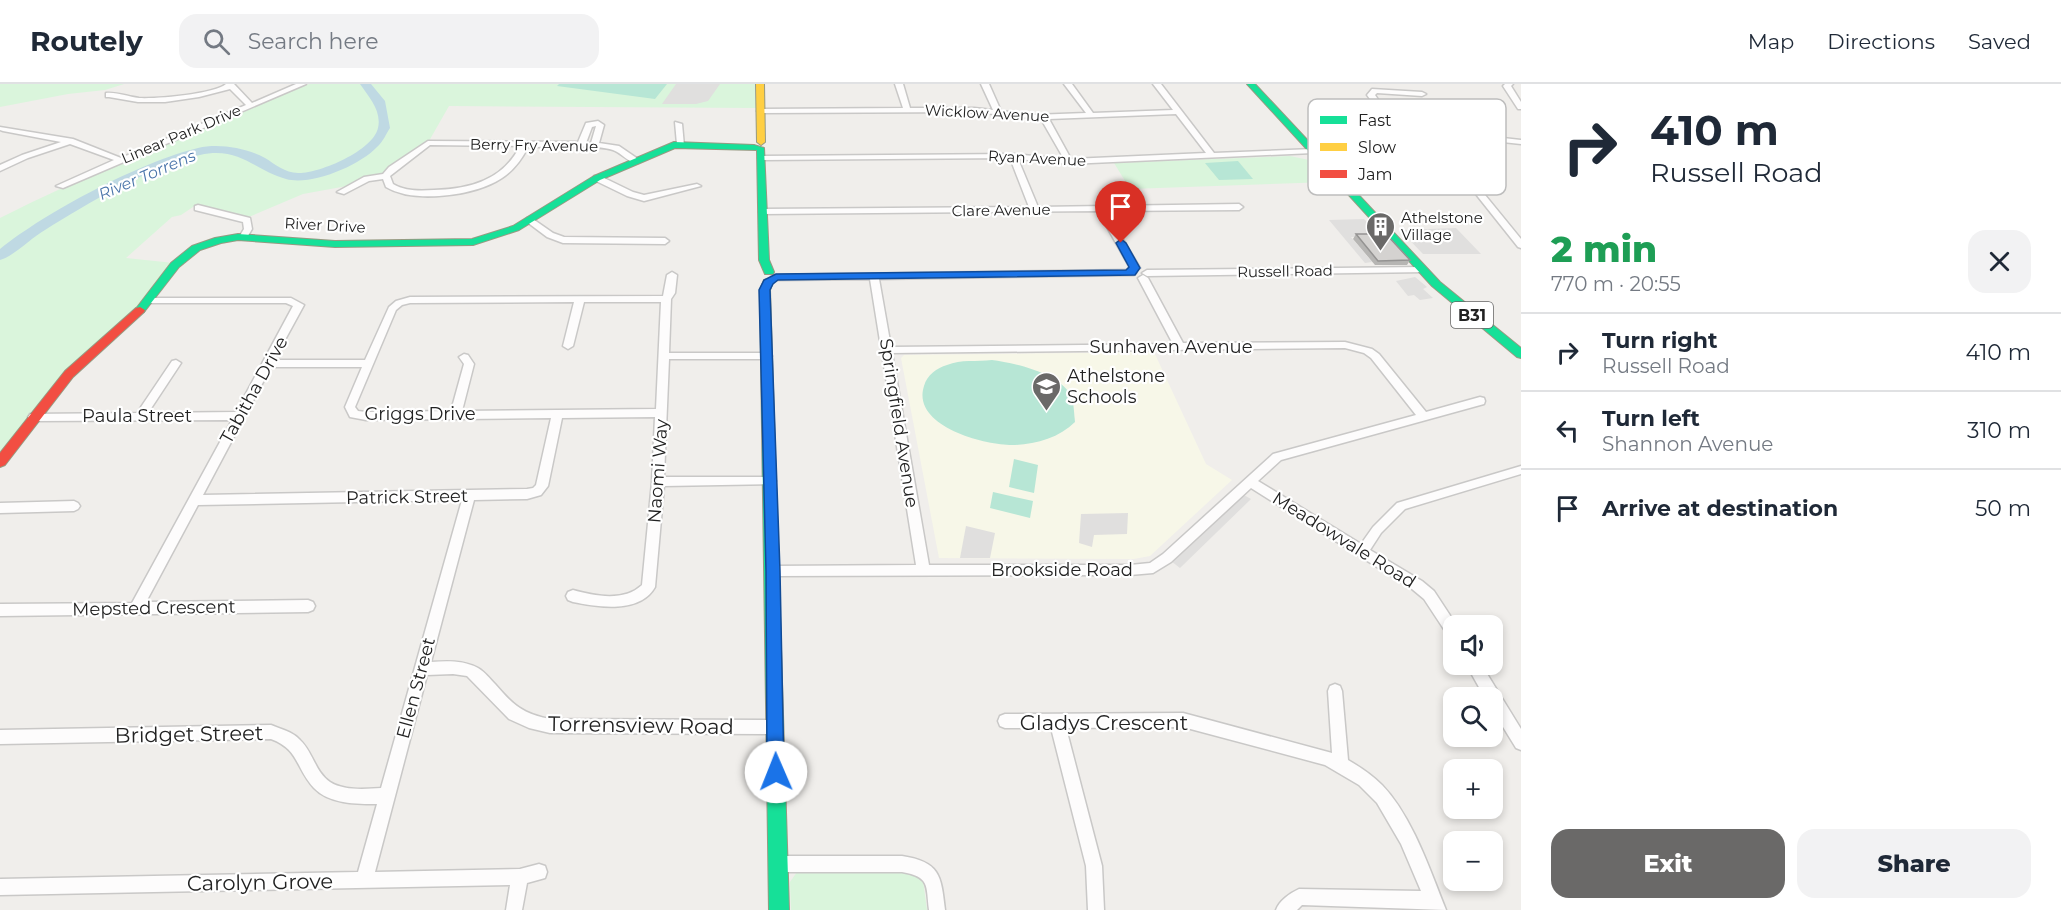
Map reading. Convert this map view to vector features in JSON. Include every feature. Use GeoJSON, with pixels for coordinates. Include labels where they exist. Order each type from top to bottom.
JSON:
{"type":"FeatureCollection","features":[{"type":"Feature","properties":{"kind":"street","name":"Linear Park Drive"},"geometry":{"type":"LineString","coordinates":[[60,186],[302,84]]}},
{"type":"Feature","properties":{"kind":"street"},"geometry":{"type":"LineString","coordinates":[[760,84],[759,148],[764,260],[771,277],[765,290],[779,910]]}},
{"type":"Feature","properties":{"kind":"street"},"geometry":{"type":"LineString","coordinates":[[899,84],[908,110]]}},
{"type":"Feature","properties":{"kind":"street"},"geometry":{"type":"LineString","coordinates":[[985,84],[998,112]]}},
{"type":"Feature","properties":{"kind":"street"},"geometry":{"type":"LineString","coordinates":[[1068,84],[1091,115]]}},
{"type":"Feature","properties":{"kind":"street"},"geometry":{"type":"LineString","coordinates":[[1157,84],[1212,156]]}},
{"type":"Feature","properties":{"kind":"street","name":"B31"},"geometry":{"type":"LineString","coordinates":[[1251,84],[1308,147]]}},
{"type":"Feature","properties":{"kind":"street"},"geometry":{"type":"LineString","coordinates":[[1509,84],[1507,86],[1521,107]]}},
{"type":"Feature","properties":{"kind":"street"},"geometry":{"type":"LineString","coordinates":[[109,95],[134,100],[180,99],[231,85],[250,105]]}},
{"type":"Feature","properties":{"kind":"street"},"geometry":{"type":"LineString","coordinates":[[1375,99],[1371,93],[1422,94]]}},
{"type":"Feature","properties":{"kind":"street","name":"Wicklow Avenue"},"geometry":{"type":"LineString","coordinates":[[761,111],[974,110],[1021,117],[1178,112]]}},
{"type":"Feature","properties":{"kind":"street"},"geometry":{"type":"LineString","coordinates":[[1044,117],[1069,162]]}},
{"type":"Feature","properties":{"kind":"street"},"geometry":{"type":"LineString","coordinates":[[581,145],[589,125],[598,123],[600,125],[594,145]]}},
{"type":"Feature","properties":{"kind":"street"},"geometry":{"type":"LineString","coordinates":[[678,124],[681,144]]}},
{"type":"Feature","properties":{"kind":"street"},"geometry":{"type":"LineString","coordinates":[[3,129],[70,141],[120,160]]}},
{"type":"Feature","properties":{"kind":"street"},"geometry":{"type":"LineString","coordinates":[[0,169],[13,161],[70,141]]}},
{"type":"Feature","properties":{"kind":"street","name":"Berry Fry Avenue"},"geometry":{"type":"LineString","coordinates":[[386,176],[428,143],[594,145],[616,148],[635,161]]}},
{"type":"Feature","properties":{"kind":"street","name":"River Drive"},"geometry":{"type":"LineString","coordinates":[[0,462],[69,374],[149,300],[175,265],[188,254],[212,242],[243,237],[335,244],[459,243],[491,238],[530,220],[597,178],[681,144],[759,148]]}},
{"type":"Feature","properties":{"kind":"street"},"geometry":{"type":"LineString","coordinates":[[341,192],[363,180],[386,176],[389,185],[404,192],[450,193],[473,190],[490,183],[517,162],[525,145]]}},
{"type":"Feature","properties":{"kind":"street","name":"Ryan Avenue"},"geometry":{"type":"LineString","coordinates":[[759,148],[1013,156],[1069,162],[1308,151]]}},
{"type":"Feature","properties":{"kind":"street"},"geometry":{"type":"LineString","coordinates":[[1013,156],[1035,210]]}},
{"type":"Feature","properties":{"kind":"street"},"geometry":{"type":"LineString","coordinates":[[597,178],[635,196],[645,198],[697,186]]}},
{"type":"Feature","properties":{"kind":"street","name":"B31"},"geometry":{"type":"LineString","coordinates":[[1353,195],[1458,303],[1521,354]]}},
{"type":"Feature","properties":{"kind":"street"},"geometry":{"type":"LineString","coordinates":[[1481,195],[1521,245]]}},
{"type":"Feature","properties":{"kind":"street","name":"Clare Avenue"},"geometry":{"type":"LineString","coordinates":[[763,212],[1239,207]]}},
{"type":"Feature","properties":{"kind":"street"},"geometry":{"type":"LineString","coordinates":[[198,208],[247,220],[248,229],[243,237]]}},
{"type":"Feature","properties":{"kind":"street"},"geometry":{"type":"LineString","coordinates":[[1101,209],[1133,271]]}},
{"type":"Feature","properties":{"kind":"street"},"geometry":{"type":"LineString","coordinates":[[530,220],[550,235],[563,240],[664,241]]}},
{"type":"Feature","properties":{"kind":"street"},"geometry":{"type":"LineString","coordinates":[[771,277],[1133,271],[1145,275],[1179,346]]}},
{"type":"Feature","properties":{"kind":"street","name":"B31"},"geometry":{"type":"LineString","coordinates":[[1425,271],[1521,347]]}},
{"type":"Feature","properties":{"kind":"street","name":"Russell Road"},"geometry":{"type":"LineString","coordinates":[[1145,275],[1425,271]]}},
{"type":"Feature","properties":{"kind":"street","name":"Naomi Way"},"geometry":{"type":"LineString","coordinates":[[573,596],[586,599],[629,600],[641,597],[648,587],[658,482],[666,299],[670,293],[672,275]]}},
{"type":"Feature","properties":{"kind":"street","name":"Springfield Avenue"},"geometry":{"type":"LineString","coordinates":[[874,275],[923,570]]}},
{"type":"Feature","properties":{"kind":"street"},"geometry":{"type":"LineString","coordinates":[[568,346],[580,298]]}},
{"type":"Feature","properties":{"kind":"street","name":"Griggs Drive"},"geometry":{"type":"LineString","coordinates":[[662,413],[354,414],[350,407],[392,309],[404,301],[666,299]]}},
{"type":"Feature","properties":{"kind":"street","name":"Tabitha Drive"},"geometry":{"type":"LineString","coordinates":[[136,608],[298,309],[297,302],[288,300],[149,300]]}},
{"type":"Feature","properties":{"kind":"street","name":"Sunhaven Avenue"},"geometry":{"type":"LineString","coordinates":[[887,350],[1179,346],[1357,347],[1375,356],[1423,416]]}},
{"type":"Feature","properties":{"kind":"street"},"geometry":{"type":"LineString","coordinates":[[665,356],[767,356]]}},
{"type":"Feature","properties":{"kind":"street"},"geometry":{"type":"LineString","coordinates":[[455,414],[470,364],[464,357]]}},
{"type":"Feature","properties":{"kind":"street"},"geometry":{"type":"LineString","coordinates":[[140,416],[176,363]]}},
{"type":"Feature","properties":{"kind":"street"},"geometry":{"type":"LineString","coordinates":[[268,364],[368,363]]}},
{"type":"Feature","properties":{"kind":"street","name":"Brookside Road"},"geometry":{"type":"LineString","coordinates":[[773,571],[1130,570],[1153,568],[1167,558],[1277,458],[1480,401]]}},
{"type":"Feature","properties":{"kind":"street","name":"Patrick Street"},"geometry":{"type":"LineString","coordinates":[[195,500],[518,495],[537,492],[545,478],[557,414]]}},
{"type":"Feature","properties":{"kind":"street","name":"Paula Street"},"geometry":{"type":"LineString","coordinates":[[34,417],[239,416]]}},
{"type":"Feature","properties":{"kind":"street"},"geometry":{"type":"LineString","coordinates":[[1362,552],[1377,530],[1401,506],[1521,470]]}},
{"type":"Feature","properties":{"kind":"street"},"geometry":{"type":"LineString","coordinates":[[658,482],[770,481]]}},
{"type":"Feature","properties":{"kind":"street","name":"Meadowvale Road"},"geometry":{"type":"LineString","coordinates":[[1250,482],[1429,595],[1443,616]]}},
{"type":"Feature","properties":{"kind":"street","name":"Ellen Street"},"geometry":{"type":"LineString","coordinates":[[364,880],[470,496]]}},
{"type":"Feature","properties":{"kind":"street"},"geometry":{"type":"LineString","coordinates":[[0,508],[74,506]]}},
{"type":"Feature","properties":{"kind":"street","name":"Mepsted Crescent"},"geometry":{"type":"LineString","coordinates":[[0,610],[308,606]]}},
{"type":"Feature","properties":{"kind":"street","name":"Torrensview Road"},"geometry":{"type":"LineString","coordinates":[[421,669],[460,668],[471,672],[481,679],[512,714],[534,723],[550,726],[775,727]]}},
{"type":"Feature","properties":{"kind":"street"},"geometry":{"type":"LineString","coordinates":[[1480,675],[1521,743]]}},
{"type":"Feature","properties":{"kind":"street"},"geometry":{"type":"LineString","coordinates":[[1335,691],[1340,764]]}},
{"type":"Feature","properties":{"kind":"street","name":"Gladys Crescent"},"geometry":{"type":"LineString","coordinates":[[1005,721],[1183,720],[1327,758],[1365,780],[1382,797],[1394,816],[1436,905]]}},
{"type":"Feature","properties":{"kind":"street"},"geometry":{"type":"LineString","coordinates":[[1057,721],[1094,866],[1096,910]]}},
{"type":"Feature","properties":{"kind":"street","name":"Bridget Street"},"geometry":{"type":"LineString","coordinates":[[0,736],[271,732],[286,736],[296,744],[319,783],[338,792],[357,797],[386,796]]}},
{"type":"Feature","properties":{"kind":"street"},"geometry":{"type":"LineString","coordinates":[[778,864],[902,864],[922,867],[929,871],[933,879],[937,910]]}},
{"type":"Feature","properties":{"kind":"street","name":"Carolyn Grove"},"geometry":{"type":"LineString","coordinates":[[0,887],[519,877],[539,872]]}},
{"type":"Feature","properties":{"kind":"street"},"geometry":{"type":"LineString","coordinates":[[514,910],[519,877]]}},
{"type":"Feature","properties":{"kind":"street"},"geometry":{"type":"LineString","coordinates":[[1284,910],[1299,897],[1436,905]]}},
{"type":"Feature","properties":{"kind":"shaded area"},"geometry":{"type":"Polygon","coordinates":[[[676,84],[720,84],[708,101],[696,104],[662,104],[676,84]]]}},
{"type":"Feature","properties":{"kind":"shaded area"},"geometry":{"type":"Polygon","coordinates":[[[1364,219],[1380,236],[1351,237],[1372,262],[1365,263],[1329,220],[1364,219]]]}},
{"type":"Feature","properties":{"kind":"shaded area"},"geometry":{"type":"Polygon","coordinates":[[[1456,228],[1481,254],[1423,254],[1400,230],[1456,228]]]}},
{"type":"Feature","properties":{"kind":"shaded area"},"geometry":{"type":"Polygon","coordinates":[[[1415,277],[1427,287],[1423,289],[1433,298],[1420,300],[1414,295],[1408,296],[1396,281],[1415,277]]]}},
{"type":"Feature","properties":{"kind":"shaded area","name":"Athelstone Schools"},"geometry":{"type":"Polygon","coordinates":[[[1154,352],[1206,464],[1232,480],[1150,556],[1134,559],[939,558],[901,358],[904,355],[1154,352]]]}},
{"type":"Feature","properties":{"kind":"shaded area"},"geometry":{"type":"Polygon","coordinates":[[[1242,494],[1251,499],[1180,568],[1171,561],[1242,494]]]}},
{"type":"Feature","properties":{"kind":"shaded area"},"geometry":{"type":"Polygon","coordinates":[[[1128,513],[1127,534],[1094,535],[1092,547],[1079,543],[1081,514],[1128,513]]]}},
{"type":"Feature","properties":{"kind":"shaded area"},"geometry":{"type":"Polygon","coordinates":[[[966,526],[995,533],[990,558],[960,558],[966,526]]]}},
{"type":"Feature","properties":{"kind":"green space"},"geometry":{"type":"Polygon","coordinates":[[[0,84],[124,84],[105,90],[68,94],[0,107],[0,84]]]}},
{"type":"Feature","properties":{"kind":"green space"},"geometry":{"type":"Polygon","coordinates":[[[309,84],[755,84],[756,108],[449,106],[429,141],[382,174],[347,186],[303,194],[249,217],[196,205],[181,215],[172,217],[126,258],[174,263],[145,300],[0,457],[0,218],[153,148],[309,84]]]}},
{"type":"Feature","properties":{"kind":"green space"},"geometry":{"type":"Polygon","coordinates":[[[559,84],[667,84],[655,99],[557,86],[559,84]]]}},
{"type":"Feature","properties":{"kind":"green space"},"geometry":{"type":"Polygon","coordinates":[[[1290,156],[1308,160],[1308,183],[1130,189],[1114,163],[1290,156]]]}},
{"type":"Feature","properties":{"kind":"green space"},"geometry":{"type":"Polygon","coordinates":[[[1238,161],[1253,179],[1219,180],[1205,163],[1238,161]]]}},
{"type":"Feature","properties":{"kind":"green space"},"geometry":{"type":"Polygon","coordinates":[[[992,360],[1025,367],[1059,382],[1072,398],[1075,422],[1069,428],[1046,440],[1012,445],[968,437],[939,422],[928,412],[923,400],[924,386],[927,378],[933,372],[943,366],[958,362],[992,360]]]}},
{"type":"Feature","properties":{"kind":"green space"},"geometry":{"type":"Polygon","coordinates":[[[1014,459],[1038,465],[1034,493],[1009,487],[1014,459]]]}},
{"type":"Feature","properties":{"kind":"green space"},"geometry":{"type":"Polygon","coordinates":[[[993,492],[1033,501],[1030,518],[990,508],[993,492]]]}},
{"type":"Feature","properties":{"kind":"green space"},"geometry":{"type":"Polygon","coordinates":[[[913,871],[923,880],[927,910],[791,910],[790,882],[797,872],[913,871]]]}},
{"type":"Feature","properties":{"kind":"building","name":"Athelstone Village"},"geometry":{"type":"Polygon","coordinates":[[[1356,234],[1386,234],[1410,260],[1378,261],[1356,234]]]}},
{"type":"Feature","properties":{"kind":"waterway","name":"River Torrens"},"geometry":{"type":"LineString","coordinates":[[0,256],[38,228],[96,195],[182,156],[201,151],[220,150],[244,154],[283,174],[296,177],[314,175],[337,166],[368,150],[384,128],[380,101],[365,84]]}},
{"type":"Feature","properties":{"kind":"traffic: fast"},"geometry":{"type":"LineString","coordinates":[[1251,84],[1308,146]]}},
{"type":"Feature","properties":{"kind":"traffic: fast"},"geometry":{"type":"LineString","coordinates":[[140,310],[175,265],[196,248],[219,240],[238,237],[335,244],[473,242],[516,228],[597,178],[674,145],[754,148]]}},
{"type":"Feature","properties":{"kind":"traffic: fast"},"geometry":{"type":"LineString","coordinates":[[761,150],[764,260],[769,272]]}},
{"type":"Feature","properties":{"kind":"traffic: fast"},"geometry":{"type":"LineString","coordinates":[[1354,195],[1436,284],[1521,354]]}},
{"type":"Feature","properties":{"kind":"traffic: fast"},"geometry":{"type":"LineString","coordinates":[[768,282],[765,290],[779,910]]}},
{"type":"Feature","properties":{"kind":"traffic: slow"},"geometry":{"type":"LineString","coordinates":[[760,84],[761,142]]}},
{"type":"Feature","properties":{"kind":"traffic: jam"},"geometry":{"type":"LineString","coordinates":[[0,462],[69,374],[140,310]]}},
{"type":"Feature","properties":{"kind":"place","name":"Athelstone Village"},"geometry":{"type":"Point","coordinates":[1380,252]}},
{"type":"Feature","properties":{"kind":"place","name":"Athelstone Schools"},"geometry":{"type":"Point","coordinates":[1046,412]}},
{"type":"Feature","properties":{"kind":"route"},"geometry":{"type":"LineString","coordinates":[[776,772],[765,290],[768,282],[773,281],[776,277],[1131,273],[1131,270],[1135,268],[1121,243]]}}]}
